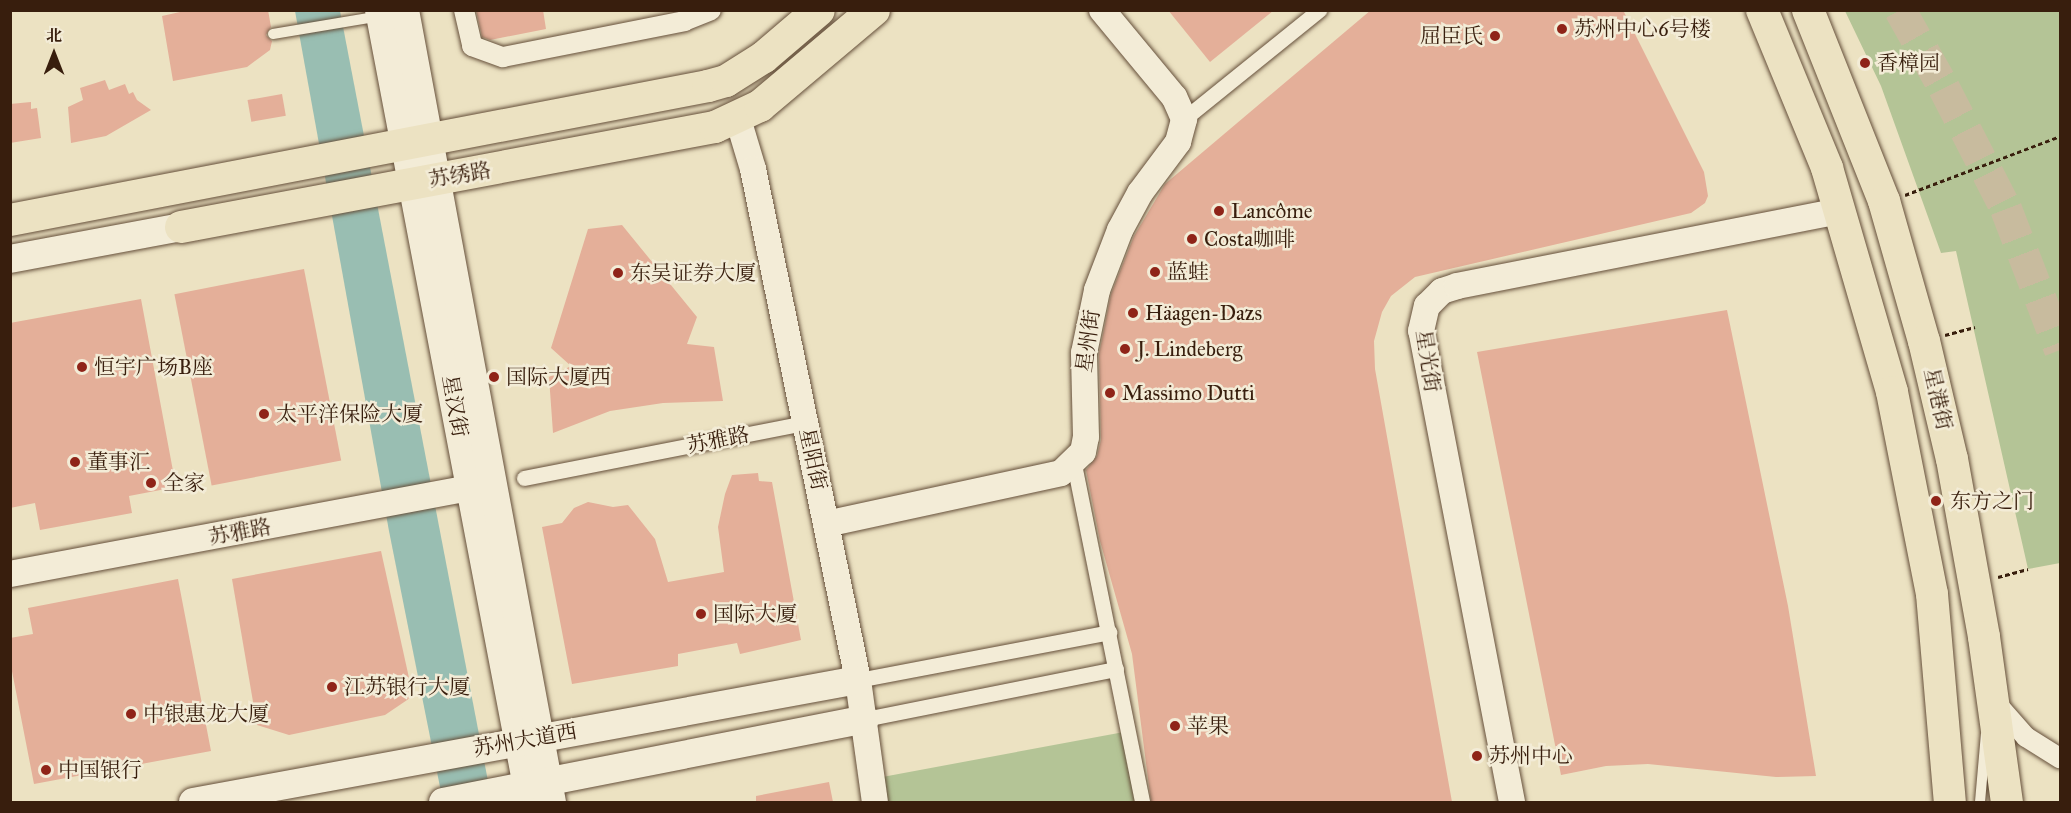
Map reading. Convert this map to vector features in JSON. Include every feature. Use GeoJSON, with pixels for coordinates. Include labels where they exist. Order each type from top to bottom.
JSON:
{"type":"FeatureCollection","features":[{"type":"Feature","properties":{"kind":"main road","name":"苏绣路"},"geometry":{"type":"LineString","coordinates":[[10,220],[726,81],[764,57],[819,10]]}},
{"type":"Feature","properties":{"kind":"main road","name":"苏绣路"},"geometry":{"type":"LineString","coordinates":[[10,259],[692,133],[738,119],[782,89],[874,10]]}},
{"type":"Feature","properties":{"kind":"main road","name":"星港街"},"geometry":{"type":"LineString","coordinates":[[1762,10],[1813,127],[1841,211],[1892,392],[1916,508],[1939,647],[1950,802]]}},
{"type":"Feature","properties":{"kind":"main road","name":"星港街"},"geometry":{"type":"LineString","coordinates":[[1808,10],[1884,201],[1924,341],[1952,459],[1994,700],[2007,802]]}},
{"type":"Feature","properties":{"kind":"main road","name":"星汉街"},"geometry":{"type":"LineString","coordinates":[[388,12],[412,183],[517,741],[532,793]]}},
{"type":"Feature","properties":{"kind":"main road","name":"星汉街"},"geometry":{"type":"LineString","coordinates":[[412,183],[517,741]]}},
{"type":"Feature","properties":{"kind":"main road","name":"苏州大道西"},"geometry":{"type":"LineString","coordinates":[[193,802],[858,680]]}},
{"type":"Feature","properties":{"kind":"main road"},"geometry":{"type":"LineString","coordinates":[[443,802],[532,793],[865,718]]}},
{"type":"Feature","properties":{"kind":"street"},"geometry":{"type":"LineString","coordinates":[[464,10],[472,46],[503,57],[684,21],[711,10]]}},
{"type":"Feature","properties":{"kind":"street"},"geometry":{"type":"LineString","coordinates":[[1102,10],[1174,97],[1184,119],[1319,10]]}},
{"type":"Feature","properties":{"kind":"street","name":"星阳街"},"geometry":{"type":"LineString","coordinates":[[738,119],[753,169],[858,680],[865,718],[874,802]]}},
{"type":"Feature","properties":{"kind":"street","name":"星州街"},"geometry":{"type":"LineString","coordinates":[[1074,464],[1086,446],[1084,353],[1103,270],[1129,212],[1178,141],[1184,119]]}},
{"type":"Feature","properties":{"kind":"street","name":"星光街"},"geometry":{"type":"LineString","coordinates":[[1512,802],[1421,331],[1427,306],[1442,291],[1457,286],[1841,211]]}},
{"type":"Feature","properties":{"kind":"street","name":"苏雅路"},"geometry":{"type":"LineString","coordinates":[[524,478],[805,423]]}},
{"type":"Feature","properties":{"kind":"street"},"geometry":{"type":"LineString","coordinates":[[826,524],[1061,473],[1074,464],[1142,802]]}},
{"type":"Feature","properties":{"kind":"street","name":"苏雅路"},"geometry":{"type":"LineString","coordinates":[[10,574],[470,488]]}},
{"type":"Feature","properties":{"kind":"street"},"geometry":{"type":"LineString","coordinates":[[858,680],[1109,632]]}},
{"type":"Feature","properties":{"kind":"street"},"geometry":{"type":"LineString","coordinates":[[865,718],[1116,669]]}},
{"type":"Feature","properties":{"kind":"street"},"geometry":{"type":"LineString","coordinates":[[1994,700],[2014,727],[2061,758]]}},
{"type":"Feature","properties":{"kind":"lane"},"geometry":{"type":"LineString","coordinates":[[273,34],[388,12]]}},
{"type":"Feature","properties":{"kind":"lane"},"geometry":{"type":"LineString","coordinates":[[1980,802],[1982,756],[1994,700]]}},
{"type":"Feature","properties":{"kind":"path"},"geometry":{"type":"LineString","coordinates":[[1884,201],[1930,189],[2061,136]]}},
{"type":"Feature","properties":{"kind":"path"},"geometry":{"type":"LineString","coordinates":[[1924,341],[1975,327]]}},
{"type":"Feature","properties":{"kind":"path"},"geometry":{"type":"LineString","coordinates":[[1973,585],[2028,569]]}},
{"type":"Feature","properties":{"kind":"green space"},"geometry":{"type":"Polygon","coordinates":[[[1845,11],[2060,11],[2060,563],[2028,569],[1956,251],[1941,253],[1881,86],[1845,11]]]}},
{"type":"Feature","properties":{"kind":"green space"},"geometry":{"type":"Polygon","coordinates":[[[1124,732],[1140,802],[882,802],[877,778],[1124,732]]]}},
{"type":"Feature","properties":{"kind":"water"},"geometry":{"type":"Polygon","coordinates":[[[295,11],[340,11],[492,802],[443,802],[389,531],[295,11]]]}},
{"type":"Feature","properties":{"kind":"building"},"geometry":{"type":"Polygon","coordinates":[[[189,10],[268,10],[271,27],[266,35],[272,41],[270,50],[247,67],[173,81],[162,16],[189,10]]]}},
{"type":"Feature","properties":{"kind":"building"},"geometry":{"type":"Polygon","coordinates":[[[476,10],[543,10],[546,29],[490,40],[482,37],[476,10]]]}},
{"type":"Feature","properties":{"kind":"building"},"geometry":{"type":"Polygon","coordinates":[[[1168,10],[1274,10],[1210,62],[1168,10]]]}},
{"type":"Feature","properties":{"kind":"building"},"geometry":{"type":"Polygon","coordinates":[[[1371,10],[1623,10],[1704,172],[1708,196],[1705,203],[1691,213],[1415,277],[1391,296],[1382,312],[1374,341],[1375,369],[1452,802],[1151,802],[1132,654],[1100,541],[1086,470],[1097,456],[1101,440],[1099,354],[1111,294],[1134,236],[1165,184],[1371,10]]]}},
{"type":"Feature","properties":{"kind":"building"},"geometry":{"type":"Polygon","coordinates":[[[105,80],[109,90],[125,84],[129,94],[133,92],[137,100],[151,110],[106,136],[71,143],[68,107],[83,100],[80,88],[105,80]]]}},
{"type":"Feature","properties":{"kind":"building"},"geometry":{"type":"Polygon","coordinates":[[[282,94],[286,116],[251,122],[248,100],[282,94]]]}},
{"type":"Feature","properties":{"kind":"building"},"geometry":{"type":"Polygon","coordinates":[[[31,102],[31,109],[37,108],[41,138],[10,143],[10,104],[31,102]]]}},
{"type":"Feature","properties":{"kind":"building"},"geometry":{"type":"Polygon","coordinates":[[[622,225],[697,317],[687,344],[714,347],[723,401],[663,403],[610,411],[553,433],[549,377],[571,366],[551,348],[588,229],[622,225]]]}},
{"type":"Feature","properties":{"kind":"building","name":"太平洋保险大厦"},"geometry":{"type":"Polygon","coordinates":[[[304,269],[341,460],[212,486],[174,294],[304,269]]]}},
{"type":"Feature","properties":{"kind":"building","name":"恒宇广场B座"},"geometry":{"type":"Polygon","coordinates":[[[141,299],[176,487],[129,496],[132,513],[40,530],[35,503],[10,508],[10,323],[141,299]]]}},
{"type":"Feature","properties":{"kind":"building"},"geometry":{"type":"Polygon","coordinates":[[[1727,310],[1788,606],[1816,776],[1776,777],[1648,764],[1606,766],[1561,775],[1477,352],[1727,310]]]}},
{"type":"Feature","properties":{"kind":"building"},"geometry":{"type":"Polygon","coordinates":[[[758,473],[759,481],[772,482],[801,640],[740,654],[737,643],[678,654],[678,666],[572,684],[542,527],[562,523],[574,508],[588,502],[613,507],[628,505],[655,539],[668,582],[724,572],[718,527],[725,494],[732,475],[758,473]]]}},
{"type":"Feature","properties":{"kind":"building"},"geometry":{"type":"Polygon","coordinates":[[[381,551],[413,696],[385,715],[289,735],[257,725],[232,579],[381,551]]]}},
{"type":"Feature","properties":{"kind":"building"},"geometry":{"type":"Polygon","coordinates":[[[178,579],[211,751],[34,784],[10,661],[10,638],[33,634],[28,608],[178,579]]]}},
{"type":"Feature","properties":{"kind":"building"},"geometry":{"type":"Polygon","coordinates":[[[829,782],[833,802],[756,802],[756,796],[829,782]]]}},
{"type":"Feature","properties":{"kind":"tunnel"},"geometry":{"type":"LineString","coordinates":[[1900,10],[1944,88],[2006,209],[2060,350]]}},
{"type":"Feature","properties":{"kind":"place","name":"苏州中心6号楼"},"geometry":{"type":"Point","coordinates":[1562,29]}},
{"type":"Feature","properties":{"kind":"place","name":"屈臣氏"},"geometry":{"type":"Point","coordinates":[1495,36]}},
{"type":"Feature","properties":{"kind":"place","name":"香樟园"},"geometry":{"type":"Point","coordinates":[1865,63]}},
{"type":"Feature","properties":{"kind":"place","name":"Lancôme"},"geometry":{"type":"Point","coordinates":[1219,211]}},
{"type":"Feature","properties":{"kind":"place","name":"Costa咖啡"},"geometry":{"type":"Point","coordinates":[1192,239]}},
{"type":"Feature","properties":{"kind":"place","name":"蓝蛙"},"geometry":{"type":"Point","coordinates":[1155,272]}},
{"type":"Feature","properties":{"kind":"place","name":"东吴证券大厦"},"geometry":{"type":"Point","coordinates":[618,273]}},
{"type":"Feature","properties":{"kind":"place","name":"Häagen-Dazs"},"geometry":{"type":"Point","coordinates":[1133,313]}},
{"type":"Feature","properties":{"kind":"place","name":"J. Lindeberg"},"geometry":{"type":"Point","coordinates":[1125,349]}},
{"type":"Feature","properties":{"kind":"place","name":"恒宇广场B座"},"geometry":{"type":"Point","coordinates":[82,367]}},
{"type":"Feature","properties":{"kind":"place","name":"国际大厦西"},"geometry":{"type":"Point","coordinates":[494,377]}},
{"type":"Feature","properties":{"kind":"place","name":"Massimo Dutti"},"geometry":{"type":"Point","coordinates":[1110,393]}},
{"type":"Feature","properties":{"kind":"place","name":"太平洋保险大厦"},"geometry":{"type":"Point","coordinates":[264,414]}},
{"type":"Feature","properties":{"kind":"place","name":"董事汇"},"geometry":{"type":"Point","coordinates":[75,462]}},
{"type":"Feature","properties":{"kind":"place","name":"全家"},"geometry":{"type":"Point","coordinates":[151,483]}},
{"type":"Feature","properties":{"kind":"place","name":"东方之门"},"geometry":{"type":"Point","coordinates":[1936,501]}},
{"type":"Feature","properties":{"kind":"place","name":"国际大厦"},"geometry":{"type":"Point","coordinates":[701,614]}},
{"type":"Feature","properties":{"kind":"place","name":"江苏银行大厦"},"geometry":{"type":"Point","coordinates":[332,687]}},
{"type":"Feature","properties":{"kind":"place","name":"中银惠龙大厦"},"geometry":{"type":"Point","coordinates":[131,714]}},
{"type":"Feature","properties":{"kind":"place","name":"苹果"},"geometry":{"type":"Point","coordinates":[1175,726]}},
{"type":"Feature","properties":{"kind":"place","name":"苏州中心"},"geometry":{"type":"Point","coordinates":[1477,756]}},
{"type":"Feature","properties":{"kind":"place","name":"中国银行"},"geometry":{"type":"Point","coordinates":[46,770]}}]}
